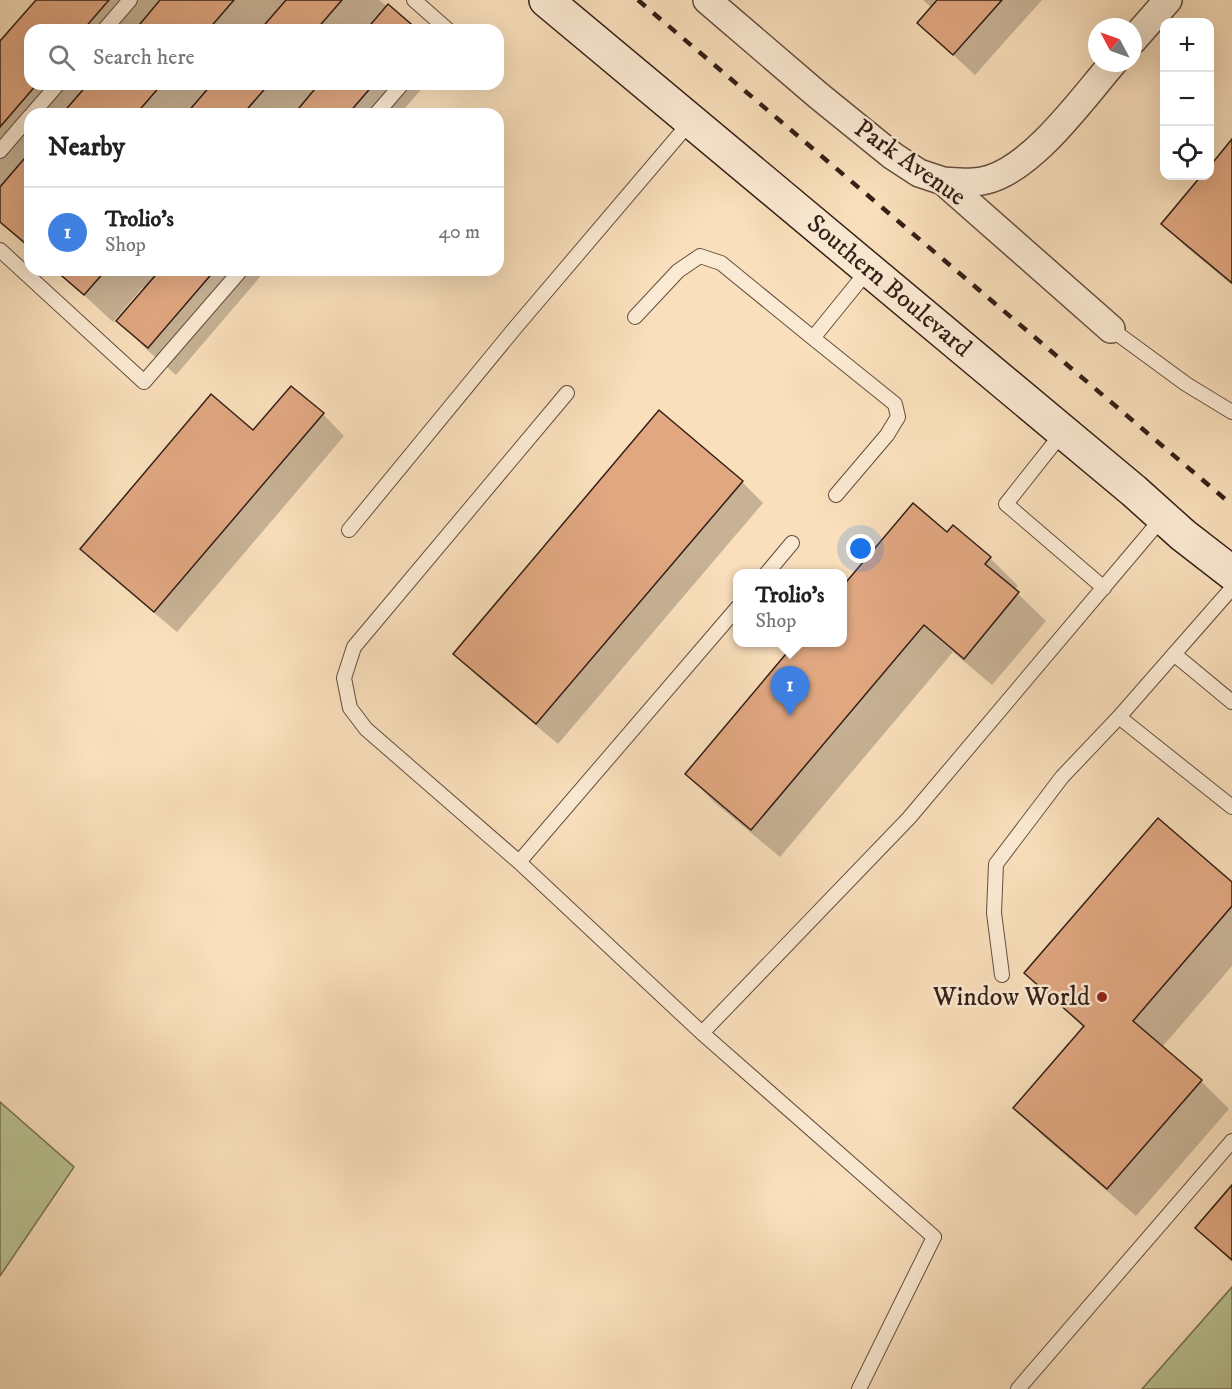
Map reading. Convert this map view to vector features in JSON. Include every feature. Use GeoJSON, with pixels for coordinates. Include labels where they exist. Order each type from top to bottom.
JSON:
{"type":"FeatureCollection","features":[{"type":"Feature","properties":{"kind":"street","name":"Southern Boulevard"},"geometry":{"type":"LineString","coordinates":[[546,0],[1232,573]]}},
{"type":"Feature","properties":{"kind":"street","name":"Park Avenue"},"geometry":{"type":"LineString","coordinates":[[707,0],[893,156],[919,173],[943,181],[1111,329]]}},
{"type":"Feature","properties":{"kind":"street"},"geometry":{"type":"LineString","coordinates":[[1142,30],[1168,0]]}},
{"type":"Feature","properties":{"kind":"street"},"geometry":{"type":"LineString","coordinates":[[943,181],[967,183],[988,180],[1008,172],[1027,159],[1044,142],[1105,72]]}},
{"type":"Feature","properties":{"kind":"lane"},"geometry":{"type":"LineString","coordinates":[[109,24],[130,0]]}},
{"type":"Feature","properties":{"kind":"lane"},"geometry":{"type":"LineString","coordinates":[[414,0],[441,24]]}},
{"type":"Feature","properties":{"kind":"lane"},"geometry":{"type":"LineString","coordinates":[[37,108],[53,90]]}},
{"type":"Feature","properties":{"kind":"lane"},"geometry":{"type":"LineString","coordinates":[[381,108],[397,90]]}},
{"type":"Feature","properties":{"kind":"lane"},"geometry":{"type":"LineString","coordinates":[[349,530],[515,328],[691,121]]}},
{"type":"Feature","properties":{"kind":"lane"},"geometry":{"type":"LineString","coordinates":[[0,151],[24,123]]}},
{"type":"Feature","properties":{"kind":"lane"},"geometry":{"type":"LineString","coordinates":[[0,250],[24,272]]}},
{"type":"Feature","properties":{"kind":"lane"},"geometry":{"type":"LineString","coordinates":[[635,317],[678,271],[700,256],[721,263],[895,404],[898,417],[887,435],[836,495]]}},
{"type":"Feature","properties":{"kind":"lane"},"geometry":{"type":"LineString","coordinates":[[813,338],[869,269]]}},
{"type":"Feature","properties":{"kind":"lane"},"geometry":{"type":"LineString","coordinates":[[28,276],[144,382],[236,276]]}},
{"type":"Feature","properties":{"kind":"lane"},"geometry":{"type":"LineString","coordinates":[[1111,329],[1186,384],[1232,412]]}},
{"type":"Feature","properties":{"kind":"lane"},"geometry":{"type":"LineString","coordinates":[[567,393],[354,647],[345,678],[350,708],[366,729],[519,862],[702,1033],[933,1237],[859,1389]]}},
{"type":"Feature","properties":{"kind":"lane"},"geometry":{"type":"LineString","coordinates":[[1064,432],[1005,504],[1104,588]]}},
{"type":"Feature","properties":{"kind":"lane"},"geometry":{"type":"LineString","coordinates":[[702,1033],[909,818],[1163,517]]}},
{"type":"Feature","properties":{"kind":"lane"},"geometry":{"type":"LineString","coordinates":[[769,569],[792,543]]}},
{"type":"Feature","properties":{"kind":"lane"},"geometry":{"type":"LineString","coordinates":[[1002,975],[994,913],[996,864],[1062,777],[1119,717],[1232,588]]}},
{"type":"Feature","properties":{"kind":"lane"},"geometry":{"type":"LineString","coordinates":[[519,862],[733,613]]}},
{"type":"Feature","properties":{"kind":"lane"},"geometry":{"type":"LineString","coordinates":[[1174,654],[1232,702]]}},
{"type":"Feature","properties":{"kind":"lane"},"geometry":{"type":"LineString","coordinates":[[1119,717],[1232,807]]}},
{"type":"Feature","properties":{"kind":"lane"},"geometry":{"type":"LineString","coordinates":[[1018,1389],[1232,1141]]}},
{"type":"Feature","properties":{"kind":"green space"},"geometry":{"type":"Polygon","coordinates":[[[0,1102],[74,1167],[0,1276],[0,1102]]]}},
{"type":"Feature","properties":{"kind":"green space"},"geometry":{"type":"Polygon","coordinates":[[[1232,1287],[1232,1389],[1142,1389],[1232,1287]]]}},
{"type":"Feature","properties":{"kind":"building"},"geometry":{"type":"Polygon","coordinates":[[[36,0],[109,0],[88,24],[24,24],[24,90],[32,90],[0,127],[0,41],[36,0]]]}},
{"type":"Feature","properties":{"kind":"building"},"geometry":{"type":"Polygon","coordinates":[[[160,0],[234,0],[213,24],[140,24],[160,0]]]}},
{"type":"Feature","properties":{"kind":"building"},"geometry":{"type":"Polygon","coordinates":[[[286,0],[342,0],[321,24],[265,24],[286,0]]]}},
{"type":"Feature","properties":{"kind":"building"},"geometry":{"type":"Polygon","coordinates":[[[937,0],[1002,0],[953,55],[917,23],[937,0]]]}},
{"type":"Feature","properties":{"kind":"building"},"geometry":{"type":"Polygon","coordinates":[[[388,4],[411,24],[371,24],[388,4]]]}},
{"type":"Feature","properties":{"kind":"building"},"geometry":{"type":"Polygon","coordinates":[[[83,90],[157,90],[141,108],[67,108],[83,90]]]}},
{"type":"Feature","properties":{"kind":"building"},"geometry":{"type":"Polygon","coordinates":[[[207,90],[264,90],[248,108],[191,108],[207,90]]]}},
{"type":"Feature","properties":{"kind":"building"},"geometry":{"type":"Polygon","coordinates":[[[314,90],[369,90],[353,108],[299,108],[314,90]]]}},
{"type":"Feature","properties":{"kind":"building"},"geometry":{"type":"Polygon","coordinates":[[[1232,139],[1232,283],[1161,224],[1198,180],[1214,180],[1214,161],[1232,139]]]}},
{"type":"Feature","properties":{"kind":"building"},"geometry":{"type":"Polygon","coordinates":[[[24,159],[24,242],[0,222],[0,187],[24,159]]]}},
{"type":"Feature","properties":{"kind":"building"},"geometry":{"type":"Polygon","coordinates":[[[62,276],[101,276],[84,295],[62,276]]]}},
{"type":"Feature","properties":{"kind":"building"},"geometry":{"type":"Polygon","coordinates":[[[155,276],[210,276],[148,348],[116,321],[155,276]]]}},
{"type":"Feature","properties":{"kind":"building"},"geometry":{"type":"Polygon","coordinates":[[[291,386],[324,413],[154,612],[80,549],[211,394],[253,430],[291,386]]]}},
{"type":"Feature","properties":{"kind":"building"},"geometry":{"type":"Polygon","coordinates":[[[659,410],[743,481],[536,724],[453,654],[659,410]]]}},
{"type":"Feature","properties":{"kind":"building"},"geometry":{"type":"Polygon","coordinates":[[[913,503],[947,532],[953,525],[991,557],[985,564],[1019,592],[964,659],[924,625],[751,830],[685,774],[792,647],[847,647],[847,581],[913,503]]]}},
{"type":"Feature","properties":{"kind":"building","name":"Window World"},"geometry":{"type":"Polygon","coordinates":[[[1158,818],[1232,882],[1232,906],[1133,1021],[1202,1080],[1107,1189],[1013,1108],[1084,1026],[1024,973],[1158,818]]]}},
{"type":"Feature","properties":{"kind":"building"},"geometry":{"type":"Polygon","coordinates":[[[1232,1185],[1232,1260],[1195,1228],[1232,1185]]]}},
{"type":"Feature","properties":{"kind":"railway"},"geometry":{"type":"LineString","coordinates":[[638,0],[1232,505]]}},
{"type":"Feature","properties":{"kind":"place","name":"Trolio's"},"geometry":{"type":"Point","coordinates":[790,716]}},
{"type":"Feature","properties":{"kind":"place","name":"Window World"},"geometry":{"type":"Point","coordinates":[1102,997]}}]}
